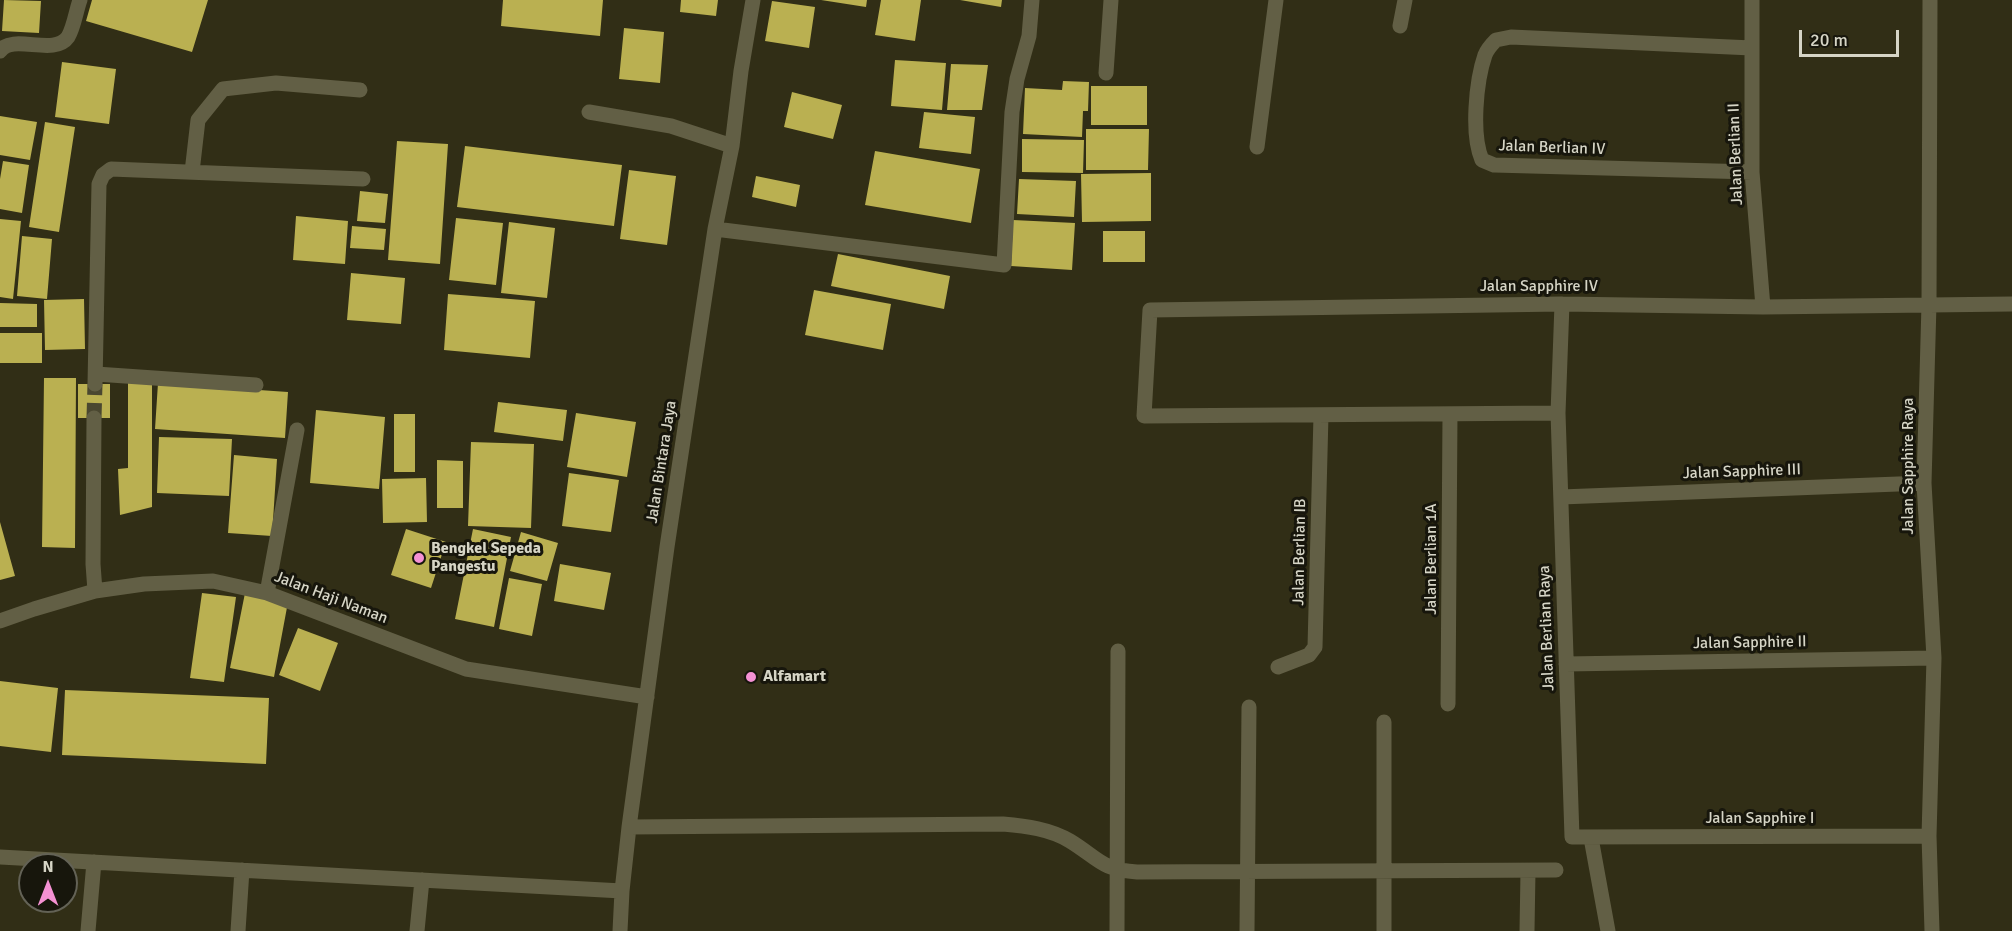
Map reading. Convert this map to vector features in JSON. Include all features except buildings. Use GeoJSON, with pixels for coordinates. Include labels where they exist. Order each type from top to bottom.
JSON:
{"type":"FeatureCollection","features":[{"type":"Feature","properties":{"kind":"street"},"geometry":{"type":"LineString","coordinates":[[0,51],[9,45],[53,45],[63,42],[68,36],[80,0]]}},
{"type":"Feature","properties":{"kind":"street","name":"Jalan Bintara Jaya"},"geometry":{"type":"LineString","coordinates":[[621,931],[622,891],[629,827],[667,547],[715,229],[732,146],[753,0]]}},
{"type":"Feature","properties":{"kind":"street"},"geometry":{"type":"LineString","coordinates":[[715,229],[1004,265],[1012,112],[1017,78],[1029,36],[1032,0]]}},
{"type":"Feature","properties":{"kind":"street"},"geometry":{"type":"LineString","coordinates":[[1106,73],[1111,0]]}},
{"type":"Feature","properties":{"kind":"street"},"geometry":{"type":"LineString","coordinates":[[1257,147],[1276,0]]}},
{"type":"Feature","properties":{"kind":"street"},"geometry":{"type":"LineString","coordinates":[[1400,26],[1405,0]]}},
{"type":"Feature","properties":{"kind":"street","name":"Jalan Berlian II"},"geometry":{"type":"LineString","coordinates":[[1752,0],[1752,172],[1763,307]]}},
{"type":"Feature","properties":{"kind":"street","name":"Jalan Sapphire Raya"},"geometry":{"type":"LineString","coordinates":[[1930,0],[1929,304],[1924,483],[1934,658],[1929,836],[1932,931]]}},
{"type":"Feature","properties":{"kind":"street","name":"Jalan Berlian IV"},"geometry":{"type":"LineString","coordinates":[[1752,48],[1511,37],[1496,40],[1485,54],[1475,107],[1477,148],[1482,160],[1494,165],[1752,172]]}},
{"type":"Feature","properties":{"kind":"street"},"geometry":{"type":"LineString","coordinates":[[192,172],[198,120],[223,88],[276,83],[360,90]]}},
{"type":"Feature","properties":{"kind":"street"},"geometry":{"type":"LineString","coordinates":[[589,112],[671,126],[732,146]]}},
{"type":"Feature","properties":{"kind":"street"},"geometry":{"type":"LineString","coordinates":[[256,385],[96,379],[99,184],[103,175],[111,169],[363,179]]}},
{"type":"Feature","properties":{"kind":"street","name":"Jalan Sapphire IV"},"geometry":{"type":"LineString","coordinates":[[1321,415],[1144,416],[1150,310],[1563,304],[1763,307],[2012,304]]}},
{"type":"Feature","properties":{"kind":"street","name":"Jalan Berlian Raya"},"geometry":{"type":"LineString","coordinates":[[1563,304],[1558,413],[1572,837],[1591,838]]}},
{"type":"Feature","properties":{"kind":"street"},"geometry":{"type":"LineString","coordinates":[[1321,415],[1558,413]]}},
{"type":"Feature","properties":{"kind":"street","name":"Jalan Berlian 1A"},"geometry":{"type":"LineString","coordinates":[[1448,704],[1450,414]]}},
{"type":"Feature","properties":{"kind":"street","name":"Jalan Berlian IB"},"geometry":{"type":"LineString","coordinates":[[1278,667],[1309,655],[1316,647],[1321,415]]}},
{"type":"Feature","properties":{"kind":"street"},"geometry":{"type":"LineString","coordinates":[[94,418],[93,564],[95,591]]}},
{"type":"Feature","properties":{"kind":"street"},"geometry":{"type":"LineString","coordinates":[[267,593],[297,430]]}},
{"type":"Feature","properties":{"kind":"street","name":"Jalan Sapphire III"},"geometry":{"type":"LineString","coordinates":[[1561,497],[1924,483]]}},
{"type":"Feature","properties":{"kind":"street","name":"Jalan Haji Naman"},"geometry":{"type":"LineString","coordinates":[[0,621],[95,591],[144,584],[213,581],[267,593],[466,669],[647,697]]}},
{"type":"Feature","properties":{"kind":"street"},"geometry":{"type":"LineString","coordinates":[[1117,931],[1119,651]]}},
{"type":"Feature","properties":{"kind":"street","name":"Jalan Sapphire II"},"geometry":{"type":"LineString","coordinates":[[1566,664],[1934,658]]}},
{"type":"Feature","properties":{"kind":"street"},"geometry":{"type":"LineString","coordinates":[[1247,931],[1249,707]]}},
{"type":"Feature","properties":{"kind":"street"},"geometry":{"type":"LineString","coordinates":[[1384,722],[1384,931]]}},
{"type":"Feature","properties":{"kind":"street"},"geometry":{"type":"LineString","coordinates":[[629,827],[1003,824],[1048,831],[1070,841],[1106,866],[1119,871],[1556,870]]}},
{"type":"Feature","properties":{"kind":"street","name":"Jalan Sapphire I"},"geometry":{"type":"LineString","coordinates":[[1591,838],[1929,836]]}},
{"type":"Feature","properties":{"kind":"street"},"geometry":{"type":"LineString","coordinates":[[1591,838],[1608,931]]}},
{"type":"Feature","properties":{"kind":"street"},"geometry":{"type":"LineString","coordinates":[[0,857],[622,891]]}},
{"type":"Feature","properties":{"kind":"street"},"geometry":{"type":"LineString","coordinates":[[88,931],[94,862]]}},
{"type":"Feature","properties":{"kind":"street"},"geometry":{"type":"LineString","coordinates":[[238,931],[242,870]]}},
{"type":"Feature","properties":{"kind":"street"},"geometry":{"type":"LineString","coordinates":[[1527,931],[1528,871]]}},
{"type":"Feature","properties":{"kind":"street"},"geometry":{"type":"LineString","coordinates":[[417,931],[422,880]]}},
{"type":"Feature","properties":{"kind":"tunnel"},"geometry":{"type":"LineString","coordinates":[[94,418],[95,384]]}},
{"type":"Feature","properties":{"kind":"place","name":"Bengkel Sepeda Pangestu"},"geometry":{"type":"Point","coordinates":[419,558]}},
{"type":"Feature","properties":{"kind":"place","name":"Alfamart"},"geometry":{"type":"Point","coordinates":[751,677]}}]}
